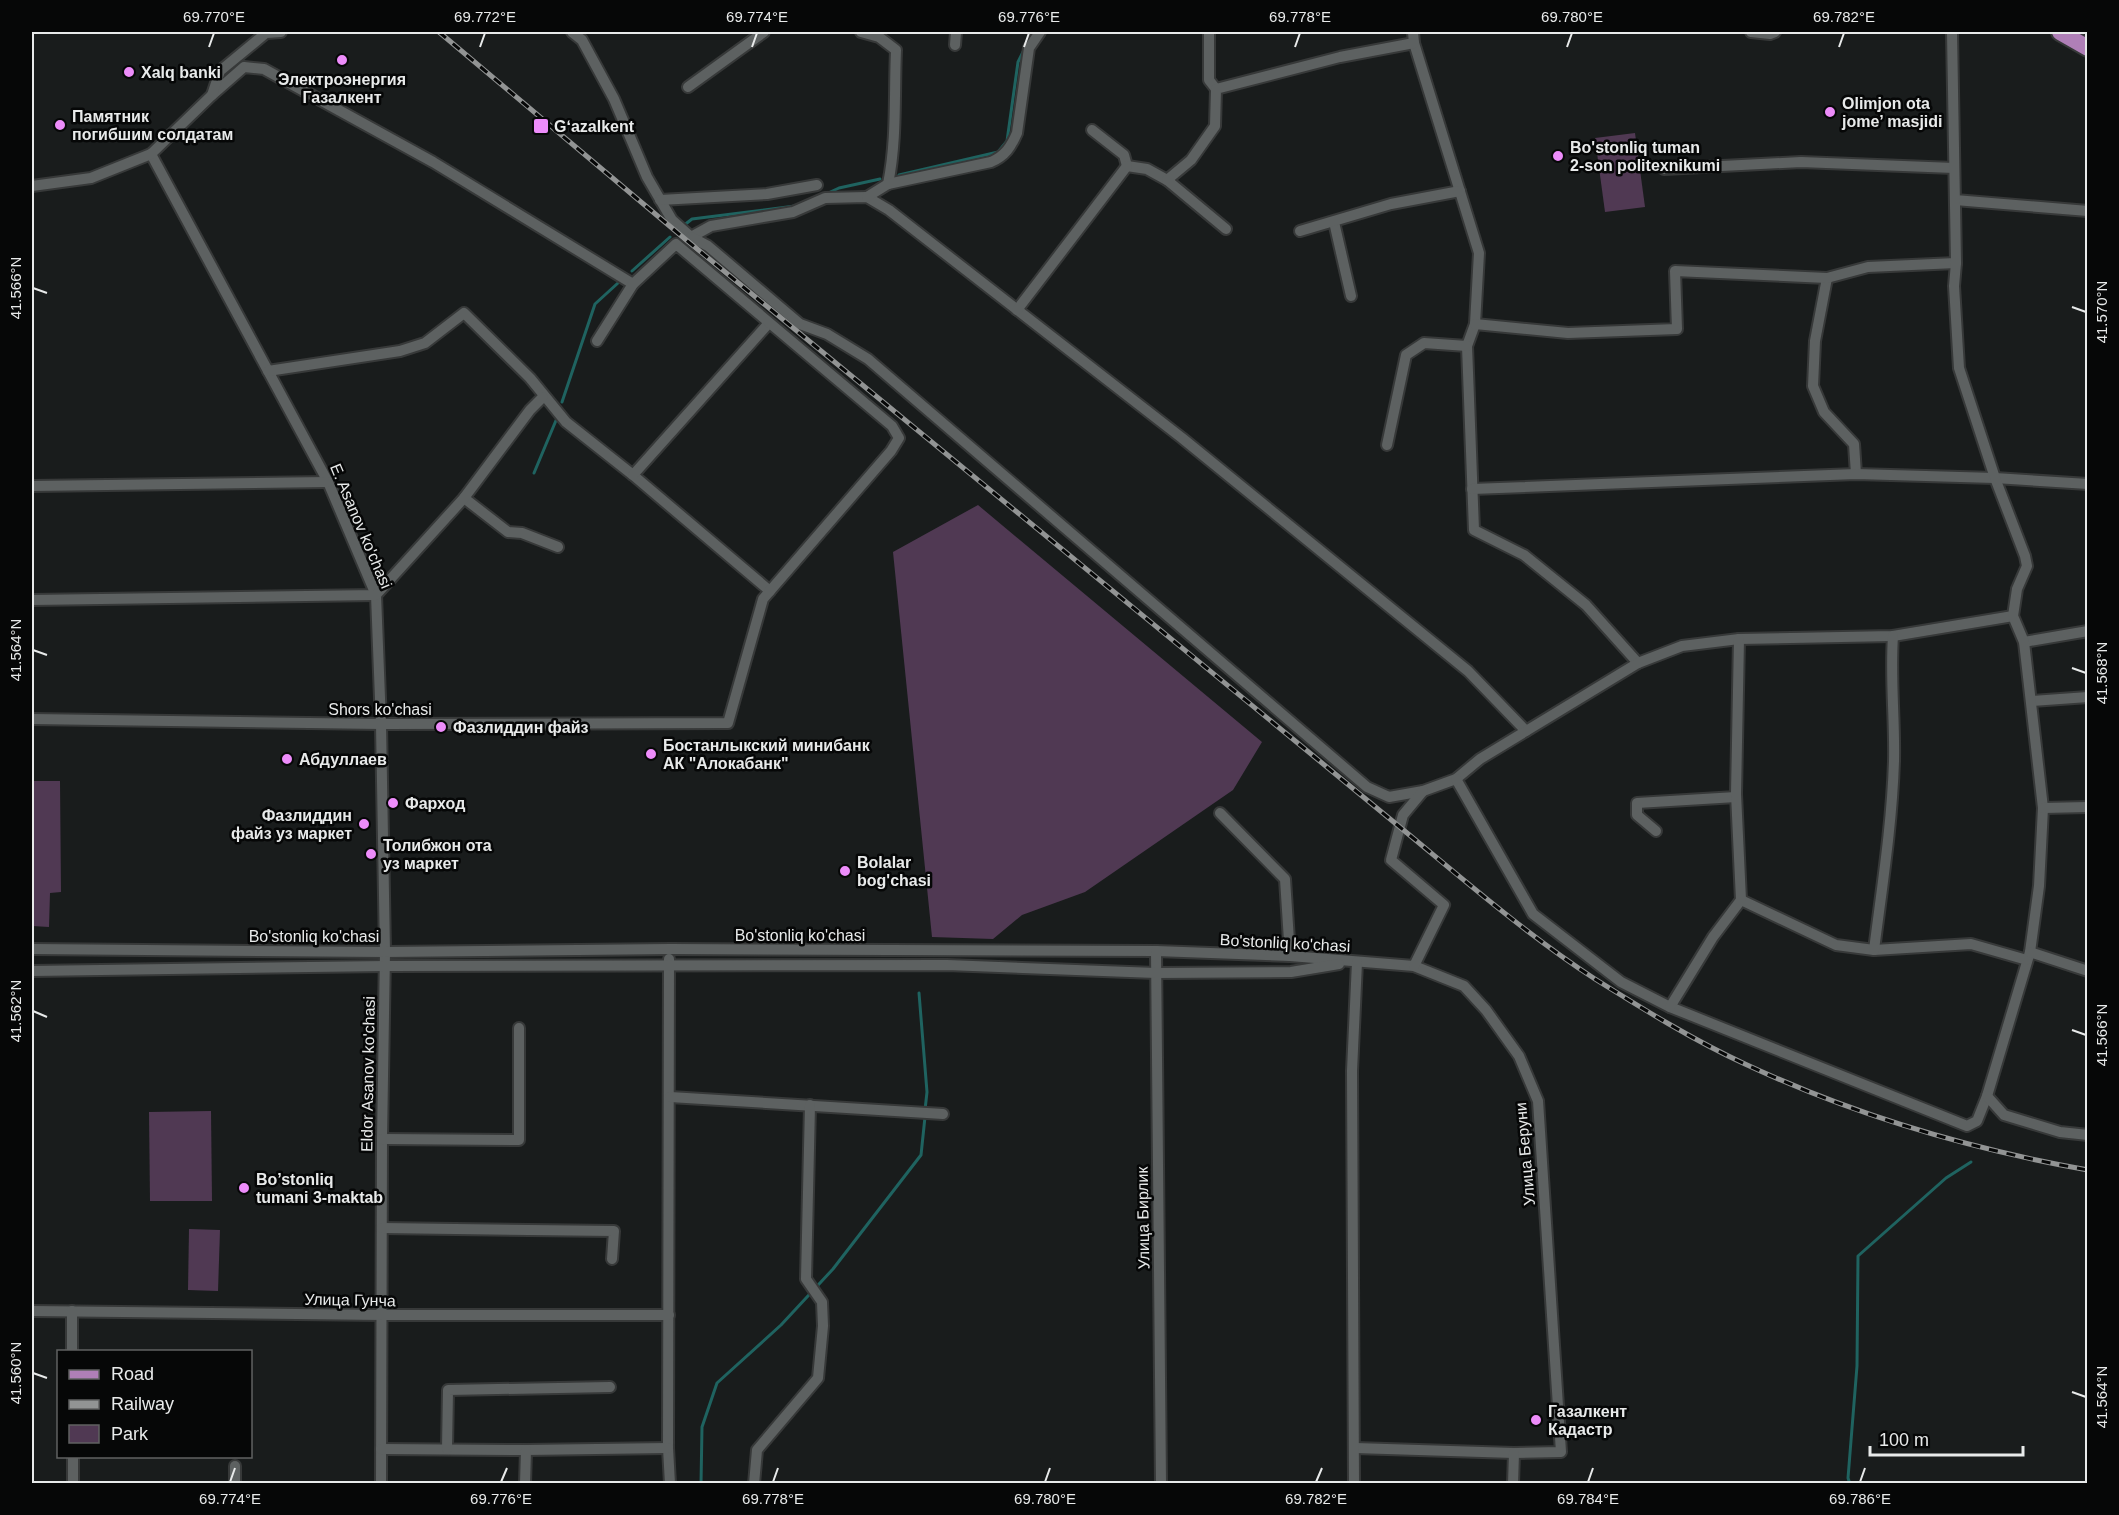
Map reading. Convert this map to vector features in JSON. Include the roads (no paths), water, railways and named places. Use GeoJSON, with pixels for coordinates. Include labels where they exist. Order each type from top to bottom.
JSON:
{"type":"FeatureCollection","features":[{"type":"Feature","properties":{"kind":"main road"},"geometry":{"type":"LineString","coordinates":[[2060,32],[2088,48]]}},
{"type":"Feature","properties":{"kind":"main road"},"geometry":{"type":"LineString","coordinates":[[2069,32],[2088,42]]}},
{"type":"Feature","properties":{"kind":"street"},"geometry":{"type":"LineString","coordinates":[[212,95],[220,71],[266,33],[281,32]]}},
{"type":"Feature","properties":{"kind":"street"},"geometry":{"type":"LineString","coordinates":[[572,32],[582,40],[614,99],[647,177],[672,220],[691,237],[708,246],[800,324],[826,334],[868,359],[1367,787],[1389,797],[1424,791],[1456,779],[1480,759],[1638,663],[1682,646],[1739,639],[1893,636],[2013,616]]}},
{"type":"Feature","properties":{"kind":"street"},"geometry":{"type":"LineString","coordinates":[[688,87],[764,32]]}},
{"type":"Feature","properties":{"kind":"street"},"geometry":{"type":"LineString","coordinates":[[861,32],[879,37],[896,50],[894,153],[888,184]]}},
{"type":"Feature","properties":{"kind":"street"},"geometry":{"type":"LineString","coordinates":[[955,45],[956,32]]}},
{"type":"Feature","properties":{"kind":"street"},"geometry":{"type":"LineString","coordinates":[[691,237],[711,226],[793,212],[825,198],[867,197],[888,184],[991,162],[1000,158],[1007,151],[1017,133],[1029,48],[1040,32]]}},
{"type":"Feature","properties":{"kind":"street"},"geometry":{"type":"LineString","coordinates":[[1167,180],[1191,160],[1215,126],[1216,89],[1209,80],[1209,32]]}},
{"type":"Feature","properties":{"kind":"street"},"geometry":{"type":"LineString","coordinates":[[1751,32],[1770,34],[1775,32]]}},
{"type":"Feature","properties":{"kind":"street"},"geometry":{"type":"LineString","coordinates":[[1456,779],[1533,914],[1621,982],[1670,1007],[1967,1126],[1977,1121],[1987,1096],[2029,956],[2039,886],[2043,808],[2024,642],[2013,616],[2017,589],[2027,566],[1959,368],[1954,286],[1956,262],[1952,32]]}},
{"type":"Feature","properties":{"kind":"street"},"geometry":{"type":"LineString","coordinates":[[1216,89],[1414,37],[1479,253],[1475,324],[1467,346],[1474,530],[1524,555],[1586,605],[1638,663]]}},
{"type":"Feature","properties":{"kind":"street"},"geometry":{"type":"LineString","coordinates":[[32,186],[91,178],[151,154],[244,67],[264,69],[433,162],[633,284]]}},
{"type":"Feature","properties":{"kind":"street"},"geometry":{"type":"LineString","coordinates":[[1092,130],[1124,155],[1127,166]]}},
{"type":"Feature","properties":{"kind":"street","name":"E. Asanov ko'chasi"},"geometry":{"type":"LineString","coordinates":[[151,154],[328,482],[376,595],[385,952]]}},
{"type":"Feature","properties":{"kind":"street"},"geometry":{"type":"LineString","coordinates":[[1664,169],[1801,162],[1954,168]]}},
{"type":"Feature","properties":{"kind":"street"},"geometry":{"type":"LineString","coordinates":[[1127,166],[1147,170],[1167,180],[1226,229]]}},
{"type":"Feature","properties":{"kind":"street"},"geometry":{"type":"LineString","coordinates":[[1017,310],[1127,166]]}},
{"type":"Feature","properties":{"kind":"street"},"geometry":{"type":"LineString","coordinates":[[660,200],[767,194],[817,185]]}},
{"type":"Feature","properties":{"kind":"street"},"geometry":{"type":"LineString","coordinates":[[1300,231],[1391,204],[1460,191]]}},
{"type":"Feature","properties":{"kind":"street"},"geometry":{"type":"LineString","coordinates":[[867,197],[889,210],[1182,438],[1468,671],[1526,731]]}},
{"type":"Feature","properties":{"kind":"street"},"geometry":{"type":"LineString","coordinates":[[1955,200],[2088,211]]}},
{"type":"Feature","properties":{"kind":"street"},"geometry":{"type":"LineString","coordinates":[[1334,222],[1351,296]]}},
{"type":"Feature","properties":{"kind":"street"},"geometry":{"type":"LineString","coordinates":[[268,370],[400,351],[425,343],[464,313],[530,378],[566,423],[633,475],[770,591],[891,451],[898,438],[892,426],[676,244],[633,284],[597,341]]}},
{"type":"Feature","properties":{"kind":"street"},"geometry":{"type":"LineString","coordinates":[[1475,324],[1568,333],[1677,329],[1675,271],[1827,278],[1868,267],[1956,262]]}},
{"type":"Feature","properties":{"kind":"street"},"geometry":{"type":"LineString","coordinates":[[1827,278],[1815,340],[1813,386],[1824,412],[1854,444],[1856,474]]}},
{"type":"Feature","properties":{"kind":"street"},"geometry":{"type":"LineString","coordinates":[[633,475],[769,322]]}},
{"type":"Feature","properties":{"kind":"street"},"geometry":{"type":"LineString","coordinates":[[1387,445],[1406,355],[1424,343],[1467,346]]}},
{"type":"Feature","properties":{"kind":"street"},"geometry":{"type":"LineString","coordinates":[[32,600],[376,595],[464,498],[530,410],[543,397]]}},
{"type":"Feature","properties":{"kind":"street"},"geometry":{"type":"LineString","coordinates":[[1472,489],[1856,474],[1995,478],[2088,484]]}},
{"type":"Feature","properties":{"kind":"street"},"geometry":{"type":"LineString","coordinates":[[32,486],[328,482]]}},
{"type":"Feature","properties":{"kind":"street"},"geometry":{"type":"LineString","coordinates":[[464,498],[508,532],[522,533],[558,547]]}},
{"type":"Feature","properties":{"kind":"street","name":"Shors ko'chasi"},"geometry":{"type":"LineString","coordinates":[[32,719],[381,724],[728,723],[763,599],[770,591]]}},
{"type":"Feature","properties":{"kind":"street"},"geometry":{"type":"LineString","coordinates":[[2024,642],[2088,630]]}},
{"type":"Feature","properties":{"kind":"street"},"geometry":{"type":"LineString","coordinates":[[1874,950],[1885,871],[1894,760],[1891,664],[1893,636]]}},
{"type":"Feature","properties":{"kind":"street"},"geometry":{"type":"LineString","coordinates":[[1670,1007],[1713,937],[1742,900],[1736,797],[1739,639]]}},
{"type":"Feature","properties":{"kind":"street"},"geometry":{"type":"LineString","coordinates":[[2032,701],[2088,697]]}},
{"type":"Feature","properties":{"kind":"street"},"geometry":{"type":"LineString","coordinates":[[1414,966],[1444,905],[1391,860],[1403,815],[1424,791]]}},
{"type":"Feature","properties":{"kind":"street"},"geometry":{"type":"LineString","coordinates":[[1656,831],[1637,815],[1637,803],[1736,797]]}},
{"type":"Feature","properties":{"kind":"street"},"geometry":{"type":"LineString","coordinates":[[2043,808],[2088,807]]}},
{"type":"Feature","properties":{"kind":"street"},"geometry":{"type":"LineString","coordinates":[[1220,813],[1285,879],[1290,956]]}},
{"type":"Feature","properties":{"kind":"street"},"geometry":{"type":"LineString","coordinates":[[1742,900],[1836,945],[1874,950],[1971,945],[2029,956],[2088,971]]}},
{"type":"Feature","properties":{"kind":"street","name":"Bo'stonliq ko'chasi"},"geometry":{"type":"LineString","coordinates":[[32,949],[385,952],[670,949],[1156,951],[1290,956],[1357,962]]}},
{"type":"Feature","properties":{"kind":"street"},"geometry":{"type":"LineString","coordinates":[[670,949],[668,1448],[670,1484]]}},
{"type":"Feature","properties":{"kind":"street","name":"Улица Бирлик"},"geometry":{"type":"LineString","coordinates":[[1156,951],[1161,1484]]}},
{"type":"Feature","properties":{"kind":"street","name":"Eldor Asanov ko'chasi"},"geometry":{"type":"LineString","coordinates":[[381,1484],[385,952]]}},
{"type":"Feature","properties":{"kind":"street"},"geometry":{"type":"LineString","coordinates":[[1354,1484],[1352,1071],[1357,962]]}},
{"type":"Feature","properties":{"kind":"street","name":"Bo'stonliq ko'chasi"},"geometry":{"type":"LineString","coordinates":[[32,971],[385,966],[947,965],[1156,973],[1291,972],[1357,962]]}},
{"type":"Feature","properties":{"kind":"street","name":"Улица Беруни"},"geometry":{"type":"LineString","coordinates":[[1357,962],[1414,966],[1464,986],[1486,1010],[1519,1056],[1538,1101],[1561,1452],[1514,1453]]}},
{"type":"Feature","properties":{"kind":"street"},"geometry":{"type":"LineString","coordinates":[[382,1139],[519,1140],[519,1028]]}},
{"type":"Feature","properties":{"kind":"street"},"geometry":{"type":"LineString","coordinates":[[1987,1096],[2004,1114],[2060,1132],[2088,1135]]}},
{"type":"Feature","properties":{"kind":"street"},"geometry":{"type":"LineString","coordinates":[[670,1097],[940,1114]]}},
{"type":"Feature","properties":{"kind":"street"},"geometry":{"type":"LineString","coordinates":[[753,1484],[756,1450],[818,1378],[823,1326],[822,1302],[806,1280],[810,1105]]}},
{"type":"Feature","properties":{"kind":"street"},"geometry":{"type":"LineString","coordinates":[[382,1228],[614,1231],[612,1259]]}},
{"type":"Feature","properties":{"kind":"street","name":"Улица Гунча"},"geometry":{"type":"LineString","coordinates":[[32,1311],[382,1315],[669,1315]]}},
{"type":"Feature","properties":{"kind":"street"},"geometry":{"type":"LineString","coordinates":[[72,1311],[72,1350]]}},
{"type":"Feature","properties":{"kind":"street"},"geometry":{"type":"LineString","coordinates":[[447,1449],[448,1390],[610,1387]]}},
{"type":"Feature","properties":{"kind":"street"},"geometry":{"type":"LineString","coordinates":[[381,1449],[668,1448]]}},
{"type":"Feature","properties":{"kind":"street"},"geometry":{"type":"LineString","coordinates":[[1355,1448],[1514,1453],[1513,1484]]}},
{"type":"Feature","properties":{"kind":"street"},"geometry":{"type":"LineString","coordinates":[[525,1484],[526,1450]]}},
{"type":"Feature","properties":{"kind":"street"},"geometry":{"type":"LineString","coordinates":[[73,1458],[73,1484]]}},
{"type":"Feature","properties":{"kind":"street"},"geometry":{"type":"LineString","coordinates":[[235,1466],[235,1484]]}},
{"type":"Feature","properties":{"kind":"waterway"},"geometry":{"type":"LineString","coordinates":[[899,175],[998,152],[1007,141],[1018,62],[1024,50]]}},
{"type":"Feature","properties":{"kind":"waterway"},"geometry":{"type":"LineString","coordinates":[[826,194],[839,188],[880,179]]}},
{"type":"Feature","properties":{"kind":"waterway"},"geometry":{"type":"LineString","coordinates":[[683,226],[692,219],[795,206]]}},
{"type":"Feature","properties":{"kind":"waterway"},"geometry":{"type":"LineString","coordinates":[[632,271],[670,237]]}},
{"type":"Feature","properties":{"kind":"waterway"},"geometry":{"type":"LineString","coordinates":[[562,402],[595,304],[618,283]]}},
{"type":"Feature","properties":{"kind":"waterway"},"geometry":{"type":"LineString","coordinates":[[534,473],[557,418]]}},
{"type":"Feature","properties":{"kind":"waterway"},"geometry":{"type":"LineString","coordinates":[[919,993],[927,1092],[925,1110]]}},
{"type":"Feature","properties":{"kind":"waterway"},"geometry":{"type":"LineString","coordinates":[[701,1484],[702,1427],[717,1383],[781,1325],[833,1269],[921,1155],[925,1117]]}},
{"type":"Feature","properties":{"kind":"waterway"},"geometry":{"type":"LineString","coordinates":[[1850,1484],[1848,1478],[1857,1366],[1858,1256],[1946,1178],[1971,1162]]}},
{"type":"Feature","properties":{"kind":"railway"},"geometry":{"type":"LineString","coordinates":[[439,32],[685,239],[1472,887],[1569,962],[1631,1002],[1706,1045],[1828,1099],[1956,1141],[2088,1170]]}},
{"type":"Feature","properties":{"kind":"place","name":"Электроэнергия Газалкент"},"geometry":{"type":"Point","coordinates":[342,60]}},
{"type":"Feature","properties":{"kind":"place","name":"Xalq banki"},"geometry":{"type":"Point","coordinates":[129,72]}},
{"type":"Feature","properties":{"kind":"place","name":"Olimjon ota jome’ masjidi"},"geometry":{"type":"Point","coordinates":[1830,112]}},
{"type":"Feature","properties":{"kind":"place","name":"Памятник погибшим солдатам"},"geometry":{"type":"Point","coordinates":[60,125]}},
{"type":"Feature","properties":{"kind":"place","name":"Gʻazalkent"},"geometry":{"type":"Point","coordinates":[541,126]}},
{"type":"Feature","properties":{"kind":"place","name":"Bo'stonliq tuman 2-son politexnikumi"},"geometry":{"type":"Point","coordinates":[1558,156]}},
{"type":"Feature","properties":{"kind":"place","name":"Фазлиддин файз"},"geometry":{"type":"Point","coordinates":[441,727]}},
{"type":"Feature","properties":{"kind":"place","name":"Бостанлыкский минибанк АК \"Алокабанк\""},"geometry":{"type":"Point","coordinates":[651,754]}},
{"type":"Feature","properties":{"kind":"place","name":"Абдуллаев"},"geometry":{"type":"Point","coordinates":[287,759]}},
{"type":"Feature","properties":{"kind":"place","name":"Фарход"},"geometry":{"type":"Point","coordinates":[393,803]}},
{"type":"Feature","properties":{"kind":"place","name":"Фазлиддин файз уз маркет"},"geometry":{"type":"Point","coordinates":[364,824]}},
{"type":"Feature","properties":{"kind":"place","name":"Толибжон ота уз маркет"},"geometry":{"type":"Point","coordinates":[371,854]}},
{"type":"Feature","properties":{"kind":"place","name":"Bolalar bog'chasi"},"geometry":{"type":"Point","coordinates":[845,871]}},
{"type":"Feature","properties":{"kind":"place","name":"Bo’stonliq tumani 3-maktab"},"geometry":{"type":"Point","coordinates":[244,1188]}},
{"type":"Feature","properties":{"kind":"place","name":"Газалкент Кадастр"},"geometry":{"type":"Point","coordinates":[1536,1420]}}]}
